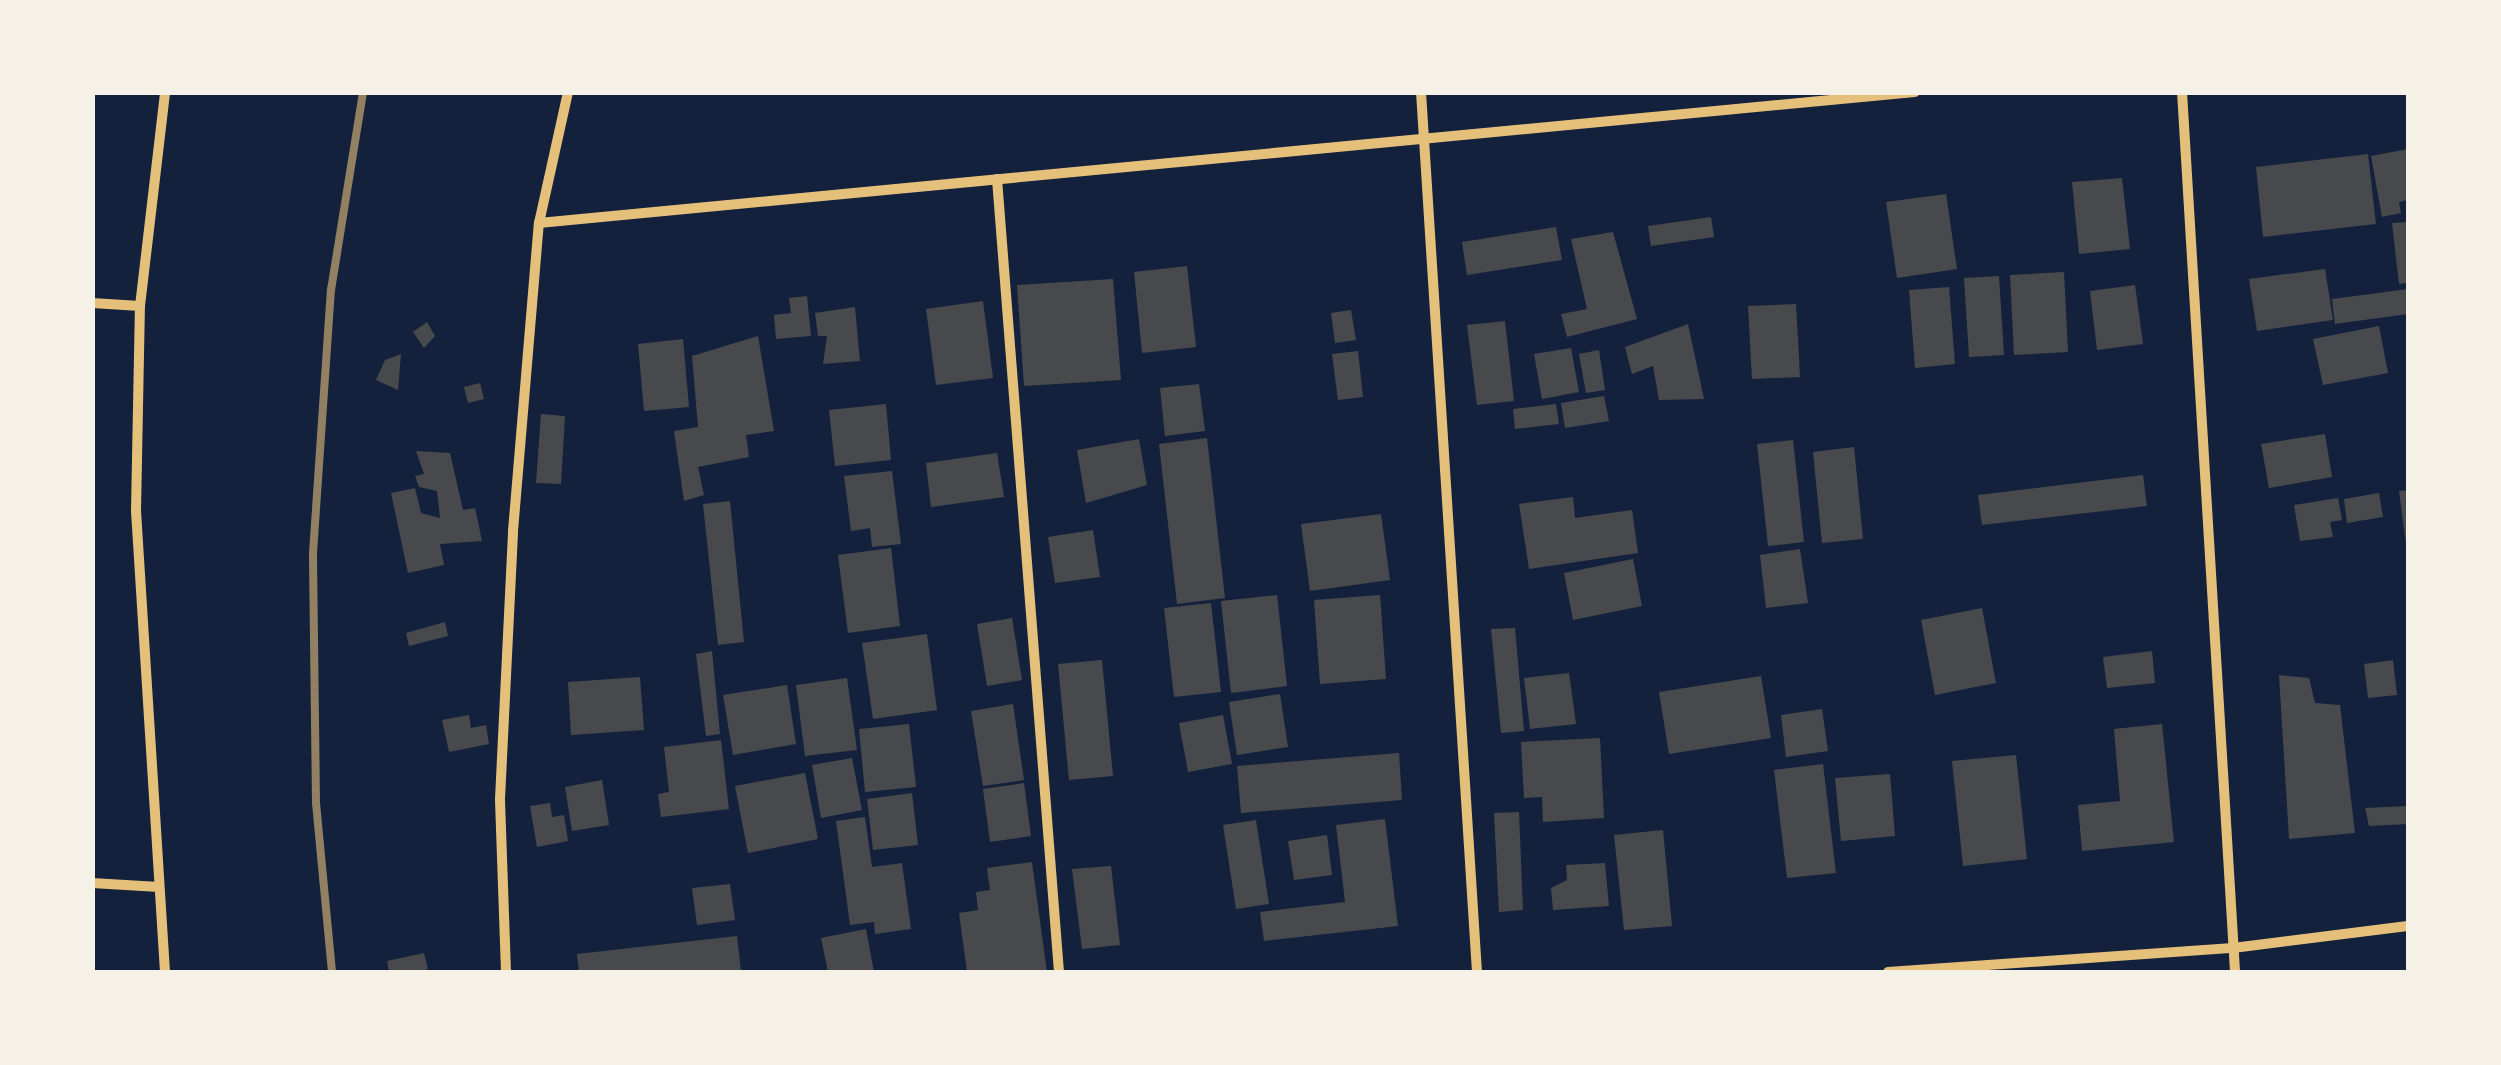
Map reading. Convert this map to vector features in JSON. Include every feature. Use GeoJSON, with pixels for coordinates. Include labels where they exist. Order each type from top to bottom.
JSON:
{"type":"FeatureCollection","features":[{"type":"Feature","properties":{"kind":"street"},"geometry":{"type":"LineString","coordinates":[[165,92],[140,306],[136,511],[165,972]]}},
{"type":"Feature","properties":{"kind":"street"},"geometry":{"type":"LineString","coordinates":[[506,972],[501,780],[539,223],[568,92]]}},
{"type":"Feature","properties":{"kind":"street"},"geometry":{"type":"LineString","coordinates":[[1420,92],[1478,972]]}},
{"type":"Feature","properties":{"kind":"street"},"geometry":{"type":"LineString","coordinates":[[539,223],[1915,92]]}},
{"type":"Feature","properties":{"kind":"street"},"geometry":{"type":"LineString","coordinates":[[2182,92],[2235,972]]}},
{"type":"Feature","properties":{"kind":"street"},"geometry":{"type":"LineString","coordinates":[[997,179],[1059,972]]}},
{"type":"Feature","properties":{"kind":"street"},"geometry":{"type":"LineString","coordinates":[[92,303],[140,306]]}},
{"type":"Feature","properties":{"kind":"street"},"geometry":{"type":"LineString","coordinates":[[92,883],[160,887]]}},
{"type":"Feature","properties":{"kind":"street"},"geometry":{"type":"LineString","coordinates":[[1888,972],[2233,948],[2408,926]]}},
{"type":"Feature","properties":{"kind":"building"},"geometry":{"type":"Polygon","coordinates":[[[2408,149],[2407,200],[2399,202],[2401,213],[2382,217],[2371,156],[2408,149]]]}},
{"type":"Feature","properties":{"kind":"building"},"geometry":{"type":"Polygon","coordinates":[[[2368,154],[2376,224],[2263,237],[2256,167],[2368,154]]]}},
{"type":"Feature","properties":{"kind":"building"},"geometry":{"type":"Polygon","coordinates":[[[2122,178],[2130,249],[2079,254],[2072,182],[2122,178]]]}},
{"type":"Feature","properties":{"kind":"building"},"geometry":{"type":"Polygon","coordinates":[[[1946,194],[1957,269],[1897,278],[1886,202],[1946,194]]]}},
{"type":"Feature","properties":{"kind":"building"},"geometry":{"type":"Polygon","coordinates":[[[1711,217],[1714,237],[1651,246],[1648,226],[1711,217]]]}},
{"type":"Feature","properties":{"kind":"building"},"geometry":{"type":"Polygon","coordinates":[[[2408,222],[2408,283],[2399,284],[2392,223],[2408,222]]]}},
{"type":"Feature","properties":{"kind":"building"},"geometry":{"type":"Polygon","coordinates":[[[1556,227],[1562,260],[1467,275],[1462,242],[1556,227]]]}},
{"type":"Feature","properties":{"kind":"building"},"geometry":{"type":"Polygon","coordinates":[[[1613,232],[1637,319],[1567,337],[1561,314],[1587,309],[1571,239],[1613,232]]]}},
{"type":"Feature","properties":{"kind":"building"},"geometry":{"type":"Polygon","coordinates":[[[1187,266],[1196,347],[1142,353],[1134,272],[1187,266]]]}},
{"type":"Feature","properties":{"kind":"building"},"geometry":{"type":"Polygon","coordinates":[[[2325,269],[2333,320],[2257,331],[2249,279],[2325,269]]]}},
{"type":"Feature","properties":{"kind":"building"},"geometry":{"type":"Polygon","coordinates":[[[2064,272],[2068,352],[2014,355],[2010,275],[2064,272]]]}},
{"type":"Feature","properties":{"kind":"building"},"geometry":{"type":"Polygon","coordinates":[[[1999,276],[2004,355],[1969,357],[1964,278],[1999,276]]]}},
{"type":"Feature","properties":{"kind":"building"},"geometry":{"type":"Polygon","coordinates":[[[1113,279],[1121,380],[1024,386],[1017,285],[1113,279]]]}},
{"type":"Feature","properties":{"kind":"building"},"geometry":{"type":"Polygon","coordinates":[[[2135,285],[2143,344],[2097,350],[2090,291],[2135,285]]]}},
{"type":"Feature","properties":{"kind":"building"},"geometry":{"type":"Polygon","coordinates":[[[1949,287],[1955,364],[1915,368],[1909,290],[1949,287]]]}},
{"type":"Feature","properties":{"kind":"building"},"geometry":{"type":"Polygon","coordinates":[[[2408,289],[2408,314],[2335,324],[2332,299],[2408,289]]]}},
{"type":"Feature","properties":{"kind":"building"},"geometry":{"type":"Polygon","coordinates":[[[807,296],[811,336],[776,339],[774,315],[791,313],[789,298],[807,296]]]}},
{"type":"Feature","properties":{"kind":"building"},"geometry":{"type":"Polygon","coordinates":[[[983,301],[993,378],[936,385],[926,309],[983,301]]]}},
{"type":"Feature","properties":{"kind":"building"},"geometry":{"type":"Polygon","coordinates":[[[1796,304],[1800,377],[1752,379],[1748,306],[1796,304]]]}},
{"type":"Feature","properties":{"kind":"building"},"geometry":{"type":"Polygon","coordinates":[[[855,307],[860,361],[823,364],[827,336],[818,336],[815,313],[855,307]]]}},
{"type":"Feature","properties":{"kind":"building"},"geometry":{"type":"Polygon","coordinates":[[[1351,310],[1356,340],[1335,343],[1331,313],[1351,310]]]}},
{"type":"Feature","properties":{"kind":"building"},"geometry":{"type":"Polygon","coordinates":[[[1505,321],[1514,401],[1477,405],[1467,325],[1505,321]]]}},
{"type":"Feature","properties":{"kind":"building"},"geometry":{"type":"Polygon","coordinates":[[[427,322],[435,336],[424,348],[413,332],[427,322]]]}},
{"type":"Feature","properties":{"kind":"building"},"geometry":{"type":"Polygon","coordinates":[[[1688,324],[1704,399],[1659,400],[1653,366],[1632,374],[1625,347],[1688,324]]]}},
{"type":"Feature","properties":{"kind":"building"},"geometry":{"type":"Polygon","coordinates":[[[2379,326],[2388,373],[2323,385],[2313,339],[2379,326]]]}},
{"type":"Feature","properties":{"kind":"building"},"geometry":{"type":"Polygon","coordinates":[[[758,336],[774,431],[746,435],[749,457],[698,467],[704,495],[684,501],[674,431],[698,427],[692,356],[758,336]]]}},
{"type":"Feature","properties":{"kind":"building"},"geometry":{"type":"Polygon","coordinates":[[[683,339],[689,407],[644,411],[638,344],[683,339]]]}},
{"type":"Feature","properties":{"kind":"building"},"geometry":{"type":"Polygon","coordinates":[[[1571,348],[1579,392],[1542,399],[1534,354],[1571,348]]]}},
{"type":"Feature","properties":{"kind":"building"},"geometry":{"type":"Polygon","coordinates":[[[1599,350],[1605,390],[1586,393],[1579,354],[1599,350]]]}},
{"type":"Feature","properties":{"kind":"building"},"geometry":{"type":"Polygon","coordinates":[[[1358,351],[1363,397],[1338,400],[1332,354],[1358,351]]]}},
{"type":"Feature","properties":{"kind":"building"},"geometry":{"type":"Polygon","coordinates":[[[401,354],[398,390],[376,380],[385,360],[401,354]]]}},
{"type":"Feature","properties":{"kind":"building"},"geometry":{"type":"Polygon","coordinates":[[[480,383],[484,399],[468,403],[464,387],[480,383]]]}},
{"type":"Feature","properties":{"kind":"building"},"geometry":{"type":"Polygon","coordinates":[[[1199,384],[1205,431],[1165,436],[1160,388],[1199,384]]]}},
{"type":"Feature","properties":{"kind":"building"},"geometry":{"type":"Polygon","coordinates":[[[1604,396],[1609,421],[1565,428],[1561,403],[1604,396]]]}},
{"type":"Feature","properties":{"kind":"building"},"geometry":{"type":"Polygon","coordinates":[[[886,404],[891,460],[835,466],[829,410],[886,404]]]}},
{"type":"Feature","properties":{"kind":"building"},"geometry":{"type":"Polygon","coordinates":[[[1556,404],[1559,424],[1515,429],[1513,409],[1556,404]]]}},
{"type":"Feature","properties":{"kind":"building"},"geometry":{"type":"Polygon","coordinates":[[[541,414],[565,416],[561,484],[536,483],[541,414]]]}},
{"type":"Feature","properties":{"kind":"building"},"geometry":{"type":"Polygon","coordinates":[[[2325,434],[2332,477],[2269,488],[2261,444],[2325,434]]]}},
{"type":"Feature","properties":{"kind":"building"},"geometry":{"type":"Polygon","coordinates":[[[1207,438],[1225,598],[1177,604],[1159,444],[1207,438]]]}},
{"type":"Feature","properties":{"kind":"building"},"geometry":{"type":"Polygon","coordinates":[[[1139,439],[1147,485],[1086,503],[1077,450],[1139,439]]]}},
{"type":"Feature","properties":{"kind":"building"},"geometry":{"type":"Polygon","coordinates":[[[1793,440],[1804,542],[1768,546],[1757,444],[1793,440]]]}},
{"type":"Feature","properties":{"kind":"building"},"geometry":{"type":"Polygon","coordinates":[[[1854,447],[1863,539],[1822,543],[1813,452],[1854,447]]]}},
{"type":"Feature","properties":{"kind":"building"},"geometry":{"type":"Polygon","coordinates":[[[416,451],[450,453],[463,510],[475,508],[482,541],[440,544],[444,565],[408,573],[391,493],[415,488],[421,513],[440,518],[437,491],[419,487],[415,476],[424,474],[416,451]]]}},
{"type":"Feature","properties":{"kind":"building"},"geometry":{"type":"Polygon","coordinates":[[[997,453],[1004,497],[931,507],[926,463],[997,453]]]}},
{"type":"Feature","properties":{"kind":"building"},"geometry":{"type":"Polygon","coordinates":[[[892,471],[901,544],[872,547],[870,528],[851,531],[844,476],[892,471]]]}},
{"type":"Feature","properties":{"kind":"building"},"geometry":{"type":"Polygon","coordinates":[[[2143,475],[2147,506],[1982,525],[1978,495],[2143,475]]]}},
{"type":"Feature","properties":{"kind":"building"},"geometry":{"type":"Polygon","coordinates":[[[2408,490],[2408,544],[2406,544],[2399,491],[2408,490]]]}},
{"type":"Feature","properties":{"kind":"building"},"geometry":{"type":"Polygon","coordinates":[[[2379,493],[2383,517],[2347,523],[2344,499],[2379,493]]]}},
{"type":"Feature","properties":{"kind":"building"},"geometry":{"type":"Polygon","coordinates":[[[1573,497],[1575,518],[1632,510],[1638,553],[1529,569],[1519,504],[1573,497]]]}},
{"type":"Feature","properties":{"kind":"building"},"geometry":{"type":"Polygon","coordinates":[[[2338,498],[2342,520],[2330,522],[2333,537],[2300,541],[2294,505],[2338,498]]]}},
{"type":"Feature","properties":{"kind":"building"},"geometry":{"type":"Polygon","coordinates":[[[730,501],[744,642],[718,645],[703,504],[730,501]]]}},
{"type":"Feature","properties":{"kind":"building"},"geometry":{"type":"Polygon","coordinates":[[[1381,514],[1390,580],[1310,591],[1301,524],[1381,514]]]}},
{"type":"Feature","properties":{"kind":"building"},"geometry":{"type":"Polygon","coordinates":[[[1093,530],[1100,577],[1055,583],[1048,537],[1093,530]]]}},
{"type":"Feature","properties":{"kind":"building"},"geometry":{"type":"Polygon","coordinates":[[[891,548],[900,626],[848,633],[838,555],[891,548]]]}},
{"type":"Feature","properties":{"kind":"building"},"geometry":{"type":"Polygon","coordinates":[[[1800,549],[1808,603],[1766,608],[1760,555],[1800,549]]]}},
{"type":"Feature","properties":{"kind":"building"},"geometry":{"type":"Polygon","coordinates":[[[1633,559],[1642,606],[1573,620],[1564,573],[1633,559]]]}},
{"type":"Feature","properties":{"kind":"building"},"geometry":{"type":"Polygon","coordinates":[[[1277,595],[1287,686],[1231,693],[1221,601],[1277,595]]]}},
{"type":"Feature","properties":{"kind":"building"},"geometry":{"type":"Polygon","coordinates":[[[1380,595],[1386,679],[1320,684],[1314,600],[1380,595]]]}},
{"type":"Feature","properties":{"kind":"building"},"geometry":{"type":"Polygon","coordinates":[[[1211,603],[1221,692],[1174,697],[1164,608],[1211,603]]]}},
{"type":"Feature","properties":{"kind":"building"},"geometry":{"type":"Polygon","coordinates":[[[1982,608],[1996,683],[1935,695],[1921,620],[1982,608]]]}},
{"type":"Feature","properties":{"kind":"building"},"geometry":{"type":"Polygon","coordinates":[[[1012,618],[1022,680],[987,686],[977,624],[1012,618]]]}},
{"type":"Feature","properties":{"kind":"building"},"geometry":{"type":"Polygon","coordinates":[[[445,622],[448,636],[409,646],[406,633],[445,622]]]}},
{"type":"Feature","properties":{"kind":"building"},"geometry":{"type":"Polygon","coordinates":[[[1515,628],[1524,731],[1501,733],[1491,629],[1515,628]]]}},
{"type":"Feature","properties":{"kind":"building"},"geometry":{"type":"Polygon","coordinates":[[[927,634],[937,710],[873,719],[862,643],[927,634]]]}},
{"type":"Feature","properties":{"kind":"building"},"geometry":{"type":"Polygon","coordinates":[[[712,651],[720,734],[706,736],[696,654],[712,651]]]}},
{"type":"Feature","properties":{"kind":"building"},"geometry":{"type":"Polygon","coordinates":[[[2152,651],[2155,683],[2107,688],[2103,657],[2152,651]]]}},
{"type":"Feature","properties":{"kind":"building"},"geometry":{"type":"Polygon","coordinates":[[[1102,660],[1113,776],[1069,780],[1058,664],[1102,660]]]}},
{"type":"Feature","properties":{"kind":"building"},"geometry":{"type":"Polygon","coordinates":[[[2393,660],[2397,695],[2368,698],[2364,664],[2393,660]]]}},
{"type":"Feature","properties":{"kind":"building"},"geometry":{"type":"Polygon","coordinates":[[[1569,673],[1576,724],[1530,729],[1524,678],[1569,673]]]}},
{"type":"Feature","properties":{"kind":"building"},"geometry":{"type":"Polygon","coordinates":[[[2279,675],[2309,678],[2315,703],[2340,705],[2355,833],[2289,839],[2279,675]]]}},
{"type":"Feature","properties":{"kind":"building"},"geometry":{"type":"Polygon","coordinates":[[[1761,676],[1771,738],[1669,754],[1659,692],[1761,676]]]}},
{"type":"Feature","properties":{"kind":"building"},"geometry":{"type":"Polygon","coordinates":[[[640,677],[644,730],[571,735],[568,682],[640,677]]]}},
{"type":"Feature","properties":{"kind":"building"},"geometry":{"type":"Polygon","coordinates":[[[847,678],[857,750],[805,756],[796,685],[847,678]]]}},
{"type":"Feature","properties":{"kind":"building"},"geometry":{"type":"Polygon","coordinates":[[[787,685],[796,744],[733,755],[723,695],[787,685]]]}},
{"type":"Feature","properties":{"kind":"building"},"geometry":{"type":"Polygon","coordinates":[[[1280,694],[1288,747],[1237,755],[1229,702],[1280,694]]]}},
{"type":"Feature","properties":{"kind":"building"},"geometry":{"type":"Polygon","coordinates":[[[1013,704],[1024,780],[983,786],[971,711],[1013,704]]]}},
{"type":"Feature","properties":{"kind":"building"},"geometry":{"type":"Polygon","coordinates":[[[1822,709],[1828,751],[1786,757],[1781,715],[1822,709]]]}},
{"type":"Feature","properties":{"kind":"building"},"geometry":{"type":"Polygon","coordinates":[[[469,715],[471,728],[486,725],[489,744],[449,752],[442,720],[469,715]]]}},
{"type":"Feature","properties":{"kind":"building"},"geometry":{"type":"Polygon","coordinates":[[[1223,715],[1232,764],[1188,772],[1179,723],[1223,715]]]}},
{"type":"Feature","properties":{"kind":"building"},"geometry":{"type":"Polygon","coordinates":[[[909,724],[916,787],[865,792],[859,729],[909,724]]]}},
{"type":"Feature","properties":{"kind":"building"},"geometry":{"type":"Polygon","coordinates":[[[2162,724],[2174,842],[2082,851],[2078,805],[2120,801],[2114,729],[2162,724]]]}},
{"type":"Feature","properties":{"kind":"building"},"geometry":{"type":"Polygon","coordinates":[[[1600,738],[1604,818],[1543,822],[1542,797],[1524,798],[1521,742],[1600,738]]]}},
{"type":"Feature","properties":{"kind":"building"},"geometry":{"type":"Polygon","coordinates":[[[721,740],[729,809],[661,817],[658,794],[669,792],[664,747],[721,740]]]}},
{"type":"Feature","properties":{"kind":"building"},"geometry":{"type":"Polygon","coordinates":[[[1399,753],[1402,800],[1241,813],[1237,766],[1399,753]]]}},
{"type":"Feature","properties":{"kind":"building"},"geometry":{"type":"Polygon","coordinates":[[[2016,755],[2027,859],[1963,866],[1952,761],[2016,755]]]}},
{"type":"Feature","properties":{"kind":"building"},"geometry":{"type":"Polygon","coordinates":[[[852,758],[862,810],[821,818],[812,765],[852,758]]]}},
{"type":"Feature","properties":{"kind":"building"},"geometry":{"type":"Polygon","coordinates":[[[1823,764],[1836,873],[1787,878],[1774,770],[1823,764]]]}},
{"type":"Feature","properties":{"kind":"building"},"geometry":{"type":"Polygon","coordinates":[[[805,773],[818,839],[748,853],[735,786],[805,773]]]}},
{"type":"Feature","properties":{"kind":"building"},"geometry":{"type":"Polygon","coordinates":[[[1890,774],[1895,836],[1841,841],[1835,778],[1890,774]]]}},
{"type":"Feature","properties":{"kind":"building"},"geometry":{"type":"Polygon","coordinates":[[[602,780],[609,825],[572,831],[565,787],[602,780]]]}},
{"type":"Feature","properties":{"kind":"building"},"geometry":{"type":"Polygon","coordinates":[[[1024,783],[1031,836],[990,842],[983,789],[1024,783]]]}},
{"type":"Feature","properties":{"kind":"building"},"geometry":{"type":"Polygon","coordinates":[[[912,793],[918,845],[873,850],[867,799],[912,793]]]}},
{"type":"Feature","properties":{"kind":"building"},"geometry":{"type":"Polygon","coordinates":[[[550,803],[552,817],[564,815],[568,841],[537,847],[530,806],[550,803]]]}},
{"type":"Feature","properties":{"kind":"building"},"geometry":{"type":"Polygon","coordinates":[[[2408,806],[2408,824],[2369,826],[2365,808],[2408,806]]]}},
{"type":"Feature","properties":{"kind":"building"},"geometry":{"type":"Polygon","coordinates":[[[1519,812],[1523,910],[1499,912],[1494,813],[1519,812]]]}},
{"type":"Feature","properties":{"kind":"building"},"geometry":{"type":"Polygon","coordinates":[[[865,817],[872,867],[902,863],[911,929],[875,934],[874,922],[850,925],[836,821],[865,817]]]}},
{"type":"Feature","properties":{"kind":"building"},"geometry":{"type":"Polygon","coordinates":[[[1385,819],[1398,926],[1264,941],[1260,912],[1345,902],[1336,825],[1385,819]]]}},
{"type":"Feature","properties":{"kind":"building"},"geometry":{"type":"Polygon","coordinates":[[[1256,820],[1269,904],[1236,909],[1223,825],[1256,820]]]}},
{"type":"Feature","properties":{"kind":"building"},"geometry":{"type":"Polygon","coordinates":[[[1663,830],[1672,926],[1624,930],[1614,835],[1663,830]]]}},
{"type":"Feature","properties":{"kind":"building"},"geometry":{"type":"Polygon","coordinates":[[[1327,835],[1332,875],[1294,880],[1288,841],[1327,835]]]}},
{"type":"Feature","properties":{"kind":"building"},"geometry":{"type":"Polygon","coordinates":[[[1032,862],[1047,972],[967,972],[959,913],[978,910],[976,892],[990,890],[987,868],[1032,862]]]}},
{"type":"Feature","properties":{"kind":"building"},"geometry":{"type":"Polygon","coordinates":[[[1605,863],[1609,906],[1553,910],[1551,888],[1567,880],[1566,865],[1605,863]]]}},
{"type":"Feature","properties":{"kind":"building"},"geometry":{"type":"Polygon","coordinates":[[[1111,866],[1120,945],[1082,949],[1072,869],[1111,866]]]}},
{"type":"Feature","properties":{"kind":"building"},"geometry":{"type":"Polygon","coordinates":[[[730,884],[735,920],[697,925],[692,888],[730,884]]]}},
{"type":"Feature","properties":{"kind":"building"},"geometry":{"type":"Polygon","coordinates":[[[866,929],[874,972],[828,972],[821,938],[866,929]]]}},
{"type":"Feature","properties":{"kind":"building"},"geometry":{"type":"Polygon","coordinates":[[[737,936],[741,972],[579,972],[577,954],[737,936]]]}},
{"type":"Feature","properties":{"kind":"building"},"geometry":{"type":"Polygon","coordinates":[[[424,953],[428,969],[389,972],[387,961],[424,953]]]}},
{"type":"Feature","properties":{"kind":"railway"},"geometry":{"type":"LineString","coordinates":[[332,972],[316,803],[313,553],[331,290],[363,92]]}}]}
